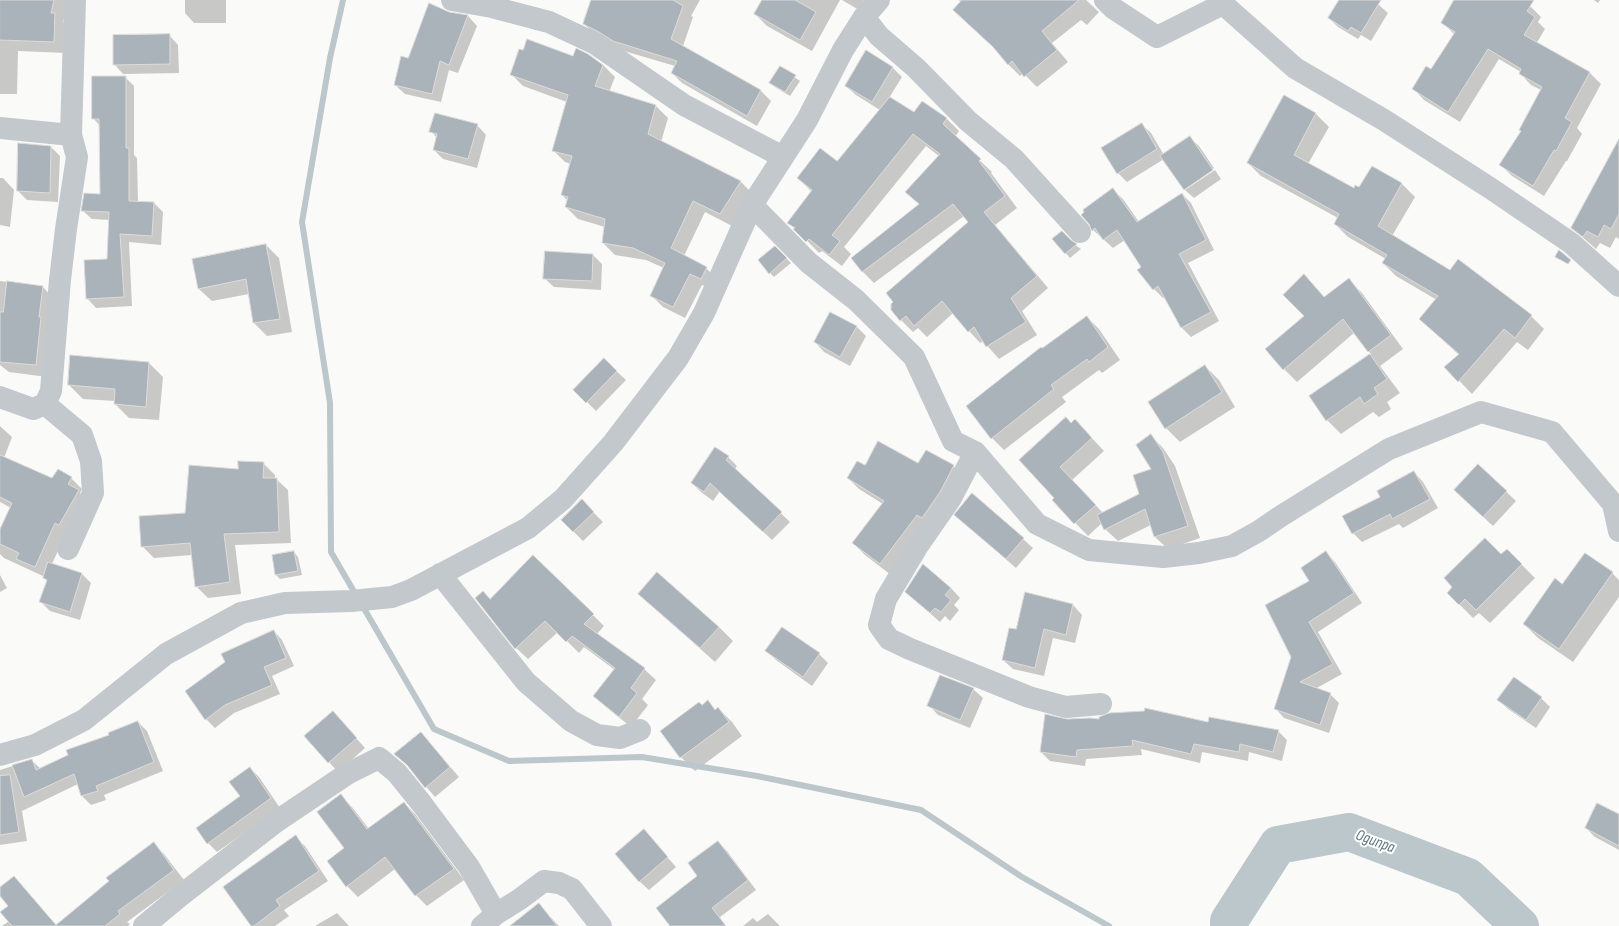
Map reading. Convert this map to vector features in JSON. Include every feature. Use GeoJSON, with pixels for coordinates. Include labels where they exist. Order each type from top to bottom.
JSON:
{"type":"FeatureCollection","features":[{"type":"Feature","properties":{"kind":"street"},"geometry":{"type":"LineString","coordinates":[[0,397],[33,409],[45,404],[51,391],[61,272],[78,158],[70,135],[75,0]]}},
{"type":"Feature","properties":{"kind":"street"},"geometry":{"type":"LineString","coordinates":[[452,0],[492,7],[549,22],[594,43],[684,105],[783,157]]}},
{"type":"Feature","properties":{"kind":"street"},"geometry":{"type":"LineString","coordinates":[[0,755],[34,745],[84,720],[166,654],[241,613],[285,603],[351,601],[392,597],[411,590],[528,528],[563,499],[613,443],[678,358],[704,312],[752,205],[807,120],[843,50],[864,17],[879,0]]}},
{"type":"Feature","properties":{"kind":"street"},"geometry":{"type":"LineString","coordinates":[[1105,0],[1113,8],[1157,37],[1222,4],[1295,68],[1384,120],[1490,188],[1571,243],[1619,286]]}},
{"type":"Feature","properties":{"kind":"street"},"geometry":{"type":"LineString","coordinates":[[864,17],[879,36],[916,68],[968,121],[1014,159],[1080,232]]}},
{"type":"Feature","properties":{"kind":"street"},"geometry":{"type":"LineString","coordinates":[[0,128],[70,135]]}},
{"type":"Feature","properties":{"kind":"street"},"geometry":{"type":"LineString","coordinates":[[752,205],[809,263],[856,300],[914,357],[953,441],[975,452],[1037,524],[1089,550],[1163,557],[1199,553],[1232,546],[1259,531],[1389,449],[1481,412],[1552,432],[1616,501],[1619,531]]}},
{"type":"Feature","properties":{"kind":"street"},"geometry":{"type":"LineString","coordinates":[[45,404],[82,434],[91,461],[93,493],[68,549]]}},
{"type":"Feature","properties":{"kind":"street"},"geometry":{"type":"LineString","coordinates":[[975,452],[951,498],[917,547],[886,599],[879,625],[889,639],[1029,696],[1066,707],[1101,704]]}},
{"type":"Feature","properties":{"kind":"street"},"geometry":{"type":"LineString","coordinates":[[440,574],[526,682],[571,721],[598,735],[620,738],[640,730]]}},
{"type":"Feature","properties":{"kind":"street"},"geometry":{"type":"LineString","coordinates":[[144,926],[180,896],[277,821],[347,774],[379,758],[397,773],[469,866],[489,920],[544,881],[559,882],[572,889],[601,926]]}},
{"type":"Feature","properties":{"kind":"building"},"geometry":{"type":"Polygon","coordinates":[[[0,0],[54,0],[51,13],[55,13],[54,42],[0,40],[0,0]]]}},
{"type":"Feature","properties":{"kind":"building"},"geometry":{"type":"Polygon","coordinates":[[[591,0],[673,0],[683,6],[671,39],[761,90],[747,116],[671,73],[677,61],[613,41],[583,24],[591,0]]]}},
{"type":"Feature","properties":{"kind":"building"},"geometry":{"type":"Polygon","coordinates":[[[762,0],[795,0],[816,12],[800,40],[754,14],[762,0]]]}},
{"type":"Feature","properties":{"kind":"building"},"geometry":{"type":"Polygon","coordinates":[[[962,0],[1079,0],[1042,31],[1057,50],[1024,77],[1012,61],[1008,65],[993,47],[953,10],[962,0]]]}},
{"type":"Feature","properties":{"kind":"building"},"geometry":{"type":"Polygon","coordinates":[[[1339,0],[1381,0],[1361,33],[1351,27],[1348,31],[1328,18],[1339,0]]]}},
{"type":"Feature","properties":{"kind":"building"},"geometry":{"type":"Polygon","coordinates":[[[1454,0],[1534,0],[1527,11],[1535,17],[1524,35],[1590,72],[1565,118],[1572,122],[1556,151],[1554,150],[1533,186],[1499,165],[1521,131],[1519,130],[1542,87],[1519,74],[1521,69],[1488,49],[1448,112],[1412,89],[1426,66],[1431,69],[1455,32],[1441,23],[1454,0]]]}},
{"type":"Feature","properties":{"kind":"building"},"geometry":{"type":"Polygon","coordinates":[[[429,3],[449,12],[468,15],[449,65],[440,61],[432,94],[394,85],[401,56],[408,58],[429,3]]]}},
{"type":"Feature","properties":{"kind":"building"},"geometry":{"type":"Polygon","coordinates":[[[170,34],[170,64],[113,65],[113,35],[170,34]]]}},
{"type":"Feature","properties":{"kind":"building"},"geometry":{"type":"Polygon","coordinates":[[[527,39],[573,56],[576,48],[588,54],[603,65],[595,86],[656,105],[648,134],[741,181],[720,214],[693,201],[671,248],[707,267],[701,279],[690,274],[673,307],[650,296],[665,263],[633,248],[602,243],[605,219],[565,207],[568,197],[561,195],[572,156],[552,151],[568,95],[510,75],[519,49],[523,50],[527,39]]]}},
{"type":"Feature","properties":{"kind":"building"},"geometry":{"type":"Polygon","coordinates":[[[866,50],[893,67],[872,102],[845,86],[866,50]]]}},
{"type":"Feature","properties":{"kind":"building"},"geometry":{"type":"Polygon","coordinates":[[[780,66],[796,75],[785,92],[769,83],[780,66]]]}},
{"type":"Feature","properties":{"kind":"building"},"geometry":{"type":"Polygon","coordinates":[[[92,76],[126,76],[126,148],[129,148],[129,201],[154,202],[152,236],[120,234],[124,297],[86,299],[84,260],[107,259],[109,212],[81,211],[84,193],[100,194],[99,119],[92,119],[92,76]]]}},
{"type":"Feature","properties":{"kind":"building"},"geometry":{"type":"Polygon","coordinates":[[[1284,95],[1316,113],[1294,155],[1354,188],[1355,185],[1359,187],[1372,166],[1402,183],[1378,226],[1450,270],[1458,259],[1532,315],[1515,338],[1504,329],[1458,382],[1444,367],[1459,354],[1419,319],[1438,296],[1382,263],[1387,255],[1334,224],[1339,214],[1247,163],[1284,95]]]}},
{"type":"Feature","properties":{"kind":"building"},"geometry":{"type":"Polygon","coordinates":[[[890,97],[914,112],[922,101],[947,118],[943,124],[981,159],[979,161],[1005,196],[984,212],[1037,276],[1011,298],[1026,322],[986,347],[974,327],[968,332],[942,301],[914,326],[906,316],[900,321],[891,310],[891,304],[893,302],[886,293],[968,222],[953,204],[862,272],[851,258],[919,204],[905,192],[940,154],[913,134],[832,235],[840,241],[829,255],[809,239],[806,242],[793,229],[795,228],[787,223],[812,190],[797,178],[820,148],[837,161],[890,97]]]}},
{"type":"Feature","properties":{"kind":"building"},"geometry":{"type":"Polygon","coordinates":[[[435,113],[478,124],[468,159],[433,150],[437,134],[429,132],[435,113]]]}},
{"type":"Feature","properties":{"kind":"building"},"geometry":{"type":"Polygon","coordinates":[[[1142,123],[1157,149],[1117,174],[1101,148],[1142,123]]]}},
{"type":"Feature","properties":{"kind":"building"},"geometry":{"type":"Polygon","coordinates":[[[1190,136],[1213,170],[1184,190],[1160,156],[1190,136]]]}},
{"type":"Feature","properties":{"kind":"building"},"geometry":{"type":"Polygon","coordinates":[[[1619,139],[1619,214],[1611,229],[1604,225],[1598,237],[1587,231],[1583,237],[1571,228],[1619,139]]]}},
{"type":"Feature","properties":{"kind":"building"},"geometry":{"type":"Polygon","coordinates":[[[18,143],[51,146],[50,193],[17,191],[18,143]]]}},
{"type":"Feature","properties":{"kind":"building"},"geometry":{"type":"Polygon","coordinates":[[[1113,188],[1137,222],[1182,193],[1206,240],[1179,254],[1211,312],[1181,328],[1158,286],[1153,290],[1137,270],[1141,267],[1117,230],[1103,240],[1095,228],[1092,231],[1089,224],[1081,215],[1084,212],[1083,210],[1113,188]]]}},
{"type":"Feature","properties":{"kind":"building"},"geometry":{"type":"Polygon","coordinates":[[[1062,231],[1077,244],[1065,254],[1052,239],[1062,231]]]}},
{"type":"Feature","properties":{"kind":"building"},"geometry":{"type":"Polygon","coordinates":[[[266,244],[280,319],[253,323],[246,279],[198,289],[192,259],[266,244]]]}},
{"type":"Feature","properties":{"kind":"building"},"geometry":{"type":"Polygon","coordinates":[[[775,246],[787,258],[769,274],[758,260],[775,246]]]}},
{"type":"Feature","properties":{"kind":"building"},"geometry":{"type":"Polygon","coordinates":[[[1559,250],[1571,260],[1568,264],[1555,257],[1559,250]]]}},
{"type":"Feature","properties":{"kind":"building"},"geometry":{"type":"Polygon","coordinates":[[[545,251],[593,254],[592,281],[543,279],[545,251]]]}},
{"type":"Feature","properties":{"kind":"building"},"geometry":{"type":"Polygon","coordinates":[[[1304,274],[1324,297],[1349,278],[1391,335],[1368,352],[1343,319],[1283,370],[1265,349],[1304,316],[1283,295],[1304,274]]]}},
{"type":"Feature","properties":{"kind":"building"},"geometry":{"type":"Polygon","coordinates":[[[7,281],[43,286],[39,317],[41,317],[36,365],[0,362],[0,312],[3,312],[7,281]]]}},
{"type":"Feature","properties":{"kind":"building"},"geometry":{"type":"Polygon","coordinates":[[[830,312],[857,326],[840,357],[814,342],[830,312]]]}},
{"type":"Feature","properties":{"kind":"building"},"geometry":{"type":"Polygon","coordinates":[[[1087,316],[1108,347],[1089,362],[1087,359],[1051,385],[1054,389],[991,439],[966,406],[1041,347],[1042,348],[1087,316]]]}},
{"type":"Feature","properties":{"kind":"building"},"geometry":{"type":"Polygon","coordinates":[[[1370,354],[1387,379],[1374,388],[1378,394],[1364,404],[1360,397],[1326,421],[1309,396],[1370,354]]]}},
{"type":"Feature","properties":{"kind":"building"},"geometry":{"type":"Polygon","coordinates":[[[70,355],[149,362],[146,407],[114,404],[115,389],[68,385],[70,355]]]}},
{"type":"Feature","properties":{"kind":"building"},"geometry":{"type":"Polygon","coordinates":[[[604,358],[617,371],[586,403],[573,390],[604,358]]]}},
{"type":"Feature","properties":{"kind":"building"},"geometry":{"type":"Polygon","coordinates":[[[1205,365],[1222,392],[1165,429],[1148,402],[1205,365]]]}},
{"type":"Feature","properties":{"kind":"building"},"geometry":{"type":"Polygon","coordinates":[[[1066,417],[1071,423],[1075,419],[1092,438],[1060,467],[1096,505],[1074,524],[1052,500],[1054,498],[1019,460],[1066,417]]]}},
{"type":"Feature","properties":{"kind":"building"},"geometry":{"type":"Polygon","coordinates":[[[1151,434],[1163,452],[1188,526],[1154,537],[1145,509],[1104,530],[1097,515],[1139,494],[1133,475],[1151,469],[1136,445],[1151,434]]]}},
{"type":"Feature","properties":{"kind":"building"},"geometry":{"type":"Polygon","coordinates":[[[878,441],[918,463],[926,450],[954,465],[940,492],[922,518],[917,515],[880,564],[852,543],[884,501],[847,478],[857,461],[865,465],[878,441]]]}},
{"type":"Feature","properties":{"kind":"building"},"geometry":{"type":"Polygon","coordinates":[[[715,447],[729,456],[726,460],[782,512],[763,532],[710,483],[704,492],[691,483],[715,447]]]}},
{"type":"Feature","properties":{"kind":"building"},"geometry":{"type":"Polygon","coordinates":[[[0,455],[52,478],[58,469],[72,477],[68,484],[79,490],[59,525],[55,523],[35,567],[16,559],[19,553],[0,544],[0,529],[12,503],[0,497],[0,455]]]}},
{"type":"Feature","properties":{"kind":"building"},"geometry":{"type":"Polygon","coordinates":[[[238,461],[264,462],[263,478],[277,478],[279,532],[224,534],[230,582],[195,587],[190,543],[141,547],[139,516],[185,513],[189,465],[238,469],[238,461]]]}},
{"type":"Feature","properties":{"kind":"building"},"geometry":{"type":"Polygon","coordinates":[[[1478,464],[1507,491],[1483,517],[1454,490],[1478,464]]]}},
{"type":"Feature","properties":{"kind":"building"},"geometry":{"type":"Polygon","coordinates":[[[1414,471],[1430,499],[1392,519],[1390,514],[1352,534],[1342,516],[1380,497],[1377,491],[1414,471]]]}},
{"type":"Feature","properties":{"kind":"building"},"geometry":{"type":"Polygon","coordinates":[[[972,493],[1024,538],[1006,559],[954,515],[972,493]]]}},
{"type":"Feature","properties":{"kind":"building"},"geometry":{"type":"Polygon","coordinates":[[[582,499],[594,512],[573,532],[561,520],[582,499]]]}},
{"type":"Feature","properties":{"kind":"building"},"geometry":{"type":"Polygon","coordinates":[[[1485,538],[1501,554],[1507,549],[1522,564],[1476,610],[1465,599],[1459,605],[1447,593],[1452,587],[1444,578],[1485,538]]]}},
{"type":"Feature","properties":{"kind":"building"},"geometry":{"type":"Polygon","coordinates":[[[294,551],[298,571],[275,575],[272,555],[294,551]]]}},
{"type":"Feature","properties":{"kind":"building"},"geometry":{"type":"Polygon","coordinates":[[[1326,551],[1354,593],[1309,622],[1333,664],[1300,682],[1331,693],[1320,725],[1274,709],[1291,657],[1265,605],[1309,581],[1301,568],[1326,551]]]}},
{"type":"Feature","properties":{"kind":"building"},"geometry":{"type":"Polygon","coordinates":[[[1585,553],[1613,572],[1559,649],[1523,624],[1555,578],[1562,584],[1585,553]]]}},
{"type":"Feature","properties":{"kind":"building"},"geometry":{"type":"Polygon","coordinates":[[[533,555],[594,614],[584,624],[645,668],[631,688],[637,693],[619,717],[593,696],[615,668],[572,636],[566,642],[545,621],[515,649],[475,598],[483,591],[490,599],[533,555]]]}},
{"type":"Feature","properties":{"kind":"building"},"geometry":{"type":"Polygon","coordinates":[[[48,562],[82,573],[70,612],[39,602],[47,580],[43,578],[48,562]]]}},
{"type":"Feature","properties":{"kind":"building"},"geometry":{"type":"Polygon","coordinates":[[[923,564],[951,588],[945,595],[951,600],[941,612],[935,608],[930,613],[905,592],[923,564]]]}},
{"type":"Feature","properties":{"kind":"building"},"geometry":{"type":"Polygon","coordinates":[[[657,572],[719,627],[700,648],[638,594],[657,572]]]}},
{"type":"Feature","properties":{"kind":"building"},"geometry":{"type":"Polygon","coordinates":[[[1025,592],[1073,604],[1066,635],[1044,629],[1035,668],[1002,660],[1009,628],[1016,629],[1025,592]]]}},
{"type":"Feature","properties":{"kind":"building"},"geometry":{"type":"Polygon","coordinates":[[[782,627],[820,653],[803,677],[765,651],[782,627]]]}},
{"type":"Feature","properties":{"kind":"building"},"geometry":{"type":"Polygon","coordinates":[[[274,630],[286,658],[264,667],[272,685],[225,705],[205,720],[185,691],[225,662],[221,654],[274,630]]]}},
{"type":"Feature","properties":{"kind":"building"},"geometry":{"type":"Polygon","coordinates":[[[940,675],[974,688],[960,720],[927,706],[940,675]]]}},
{"type":"Feature","properties":{"kind":"building"},"geometry":{"type":"Polygon","coordinates":[[[1514,677],[1542,697],[1526,720],[1497,700],[1514,677]]]}},
{"type":"Feature","properties":{"kind":"building"},"geometry":{"type":"Polygon","coordinates":[[[708,700],[715,710],[718,707],[729,722],[680,758],[660,731],[699,702],[702,705],[708,700]]]}},
{"type":"Feature","properties":{"kind":"building"},"geometry":{"type":"Polygon","coordinates":[[[1145,708],[1208,722],[1209,717],[1279,730],[1273,752],[1240,744],[1239,752],[1194,744],[1191,754],[1132,740],[1133,746],[1077,750],[1076,757],[1040,752],[1045,714],[1067,719],[1099,719],[1099,717],[1109,713],[1144,711],[1145,708]]]}},
{"type":"Feature","properties":{"kind":"building"},"geometry":{"type":"Polygon","coordinates":[[[333,711],[357,738],[328,763],[304,736],[333,711]]]}},
{"type":"Feature","properties":{"kind":"building"},"geometry":{"type":"Polygon","coordinates":[[[138,721],[154,762],[96,786],[98,791],[81,796],[74,774],[24,797],[12,765],[32,759],[36,770],[68,755],[66,750],[109,735],[108,733],[138,721]]]}},
{"type":"Feature","properties":{"kind":"building"},"geometry":{"type":"Polygon","coordinates":[[[421,732],[450,767],[425,788],[407,765],[394,754],[421,732]]]}},
{"type":"Feature","properties":{"kind":"building"},"geometry":{"type":"Polygon","coordinates":[[[250,767],[271,798],[207,844],[196,828],[240,796],[229,782],[250,767]]]}},
{"type":"Feature","properties":{"kind":"building"},"geometry":{"type":"Polygon","coordinates":[[[10,775],[19,832],[0,835],[0,776],[10,775]]]}},
{"type":"Feature","properties":{"kind":"building"},"geometry":{"type":"Polygon","coordinates":[[[341,794],[367,829],[404,802],[454,869],[415,896],[385,857],[346,887],[327,861],[344,848],[317,812],[341,794]]]}},
{"type":"Feature","properties":{"kind":"building"},"geometry":{"type":"Polygon","coordinates":[[[1597,803],[1619,814],[1619,846],[1585,828],[1597,803]]]}},
{"type":"Feature","properties":{"kind":"building"},"geometry":{"type":"Polygon","coordinates":[[[644,829],[668,857],[639,882],[615,854],[644,829]]]}},
{"type":"Feature","properties":{"kind":"building"},"geometry":{"type":"Polygon","coordinates":[[[296,835],[319,871],[276,900],[280,906],[254,926],[251,926],[223,887],[296,835]]]}},
{"type":"Feature","properties":{"kind":"building"},"geometry":{"type":"Polygon","coordinates":[[[718,841],[748,880],[712,908],[726,926],[670,926],[656,908],[697,876],[688,863],[718,841]]]}},
{"type":"Feature","properties":{"kind":"building"},"geometry":{"type":"Polygon","coordinates":[[[154,842],[174,870],[118,911],[120,914],[105,926],[12,926],[0,912],[8,906],[0,896],[0,887],[14,876],[56,925],[109,881],[106,878],[154,842]]]}},
{"type":"Feature","properties":{"kind":"building"},"geometry":{"type":"Polygon","coordinates":[[[539,903],[557,926],[510,926],[539,903]]]}},
{"type":"Feature","properties":{"kind":"waterway"},"geometry":{"type":"LineString","coordinates":[[343,0],[330,58],[302,222],[330,403],[331,552],[356,595]]}},
{"type":"Feature","properties":{"kind":"waterway"},"geometry":{"type":"LineString","coordinates":[[362,605],[434,729],[509,761],[642,757],[757,776],[921,810],[1022,877],[1109,926]]}},
{"type":"Feature","properties":{"kind":"waterway","name":"Ogunpa"},"geometry":{"type":"LineString","coordinates":[[1229,926],[1229,921],[1278,845],[1349,832],[1468,877],[1520,926]]}}]}
